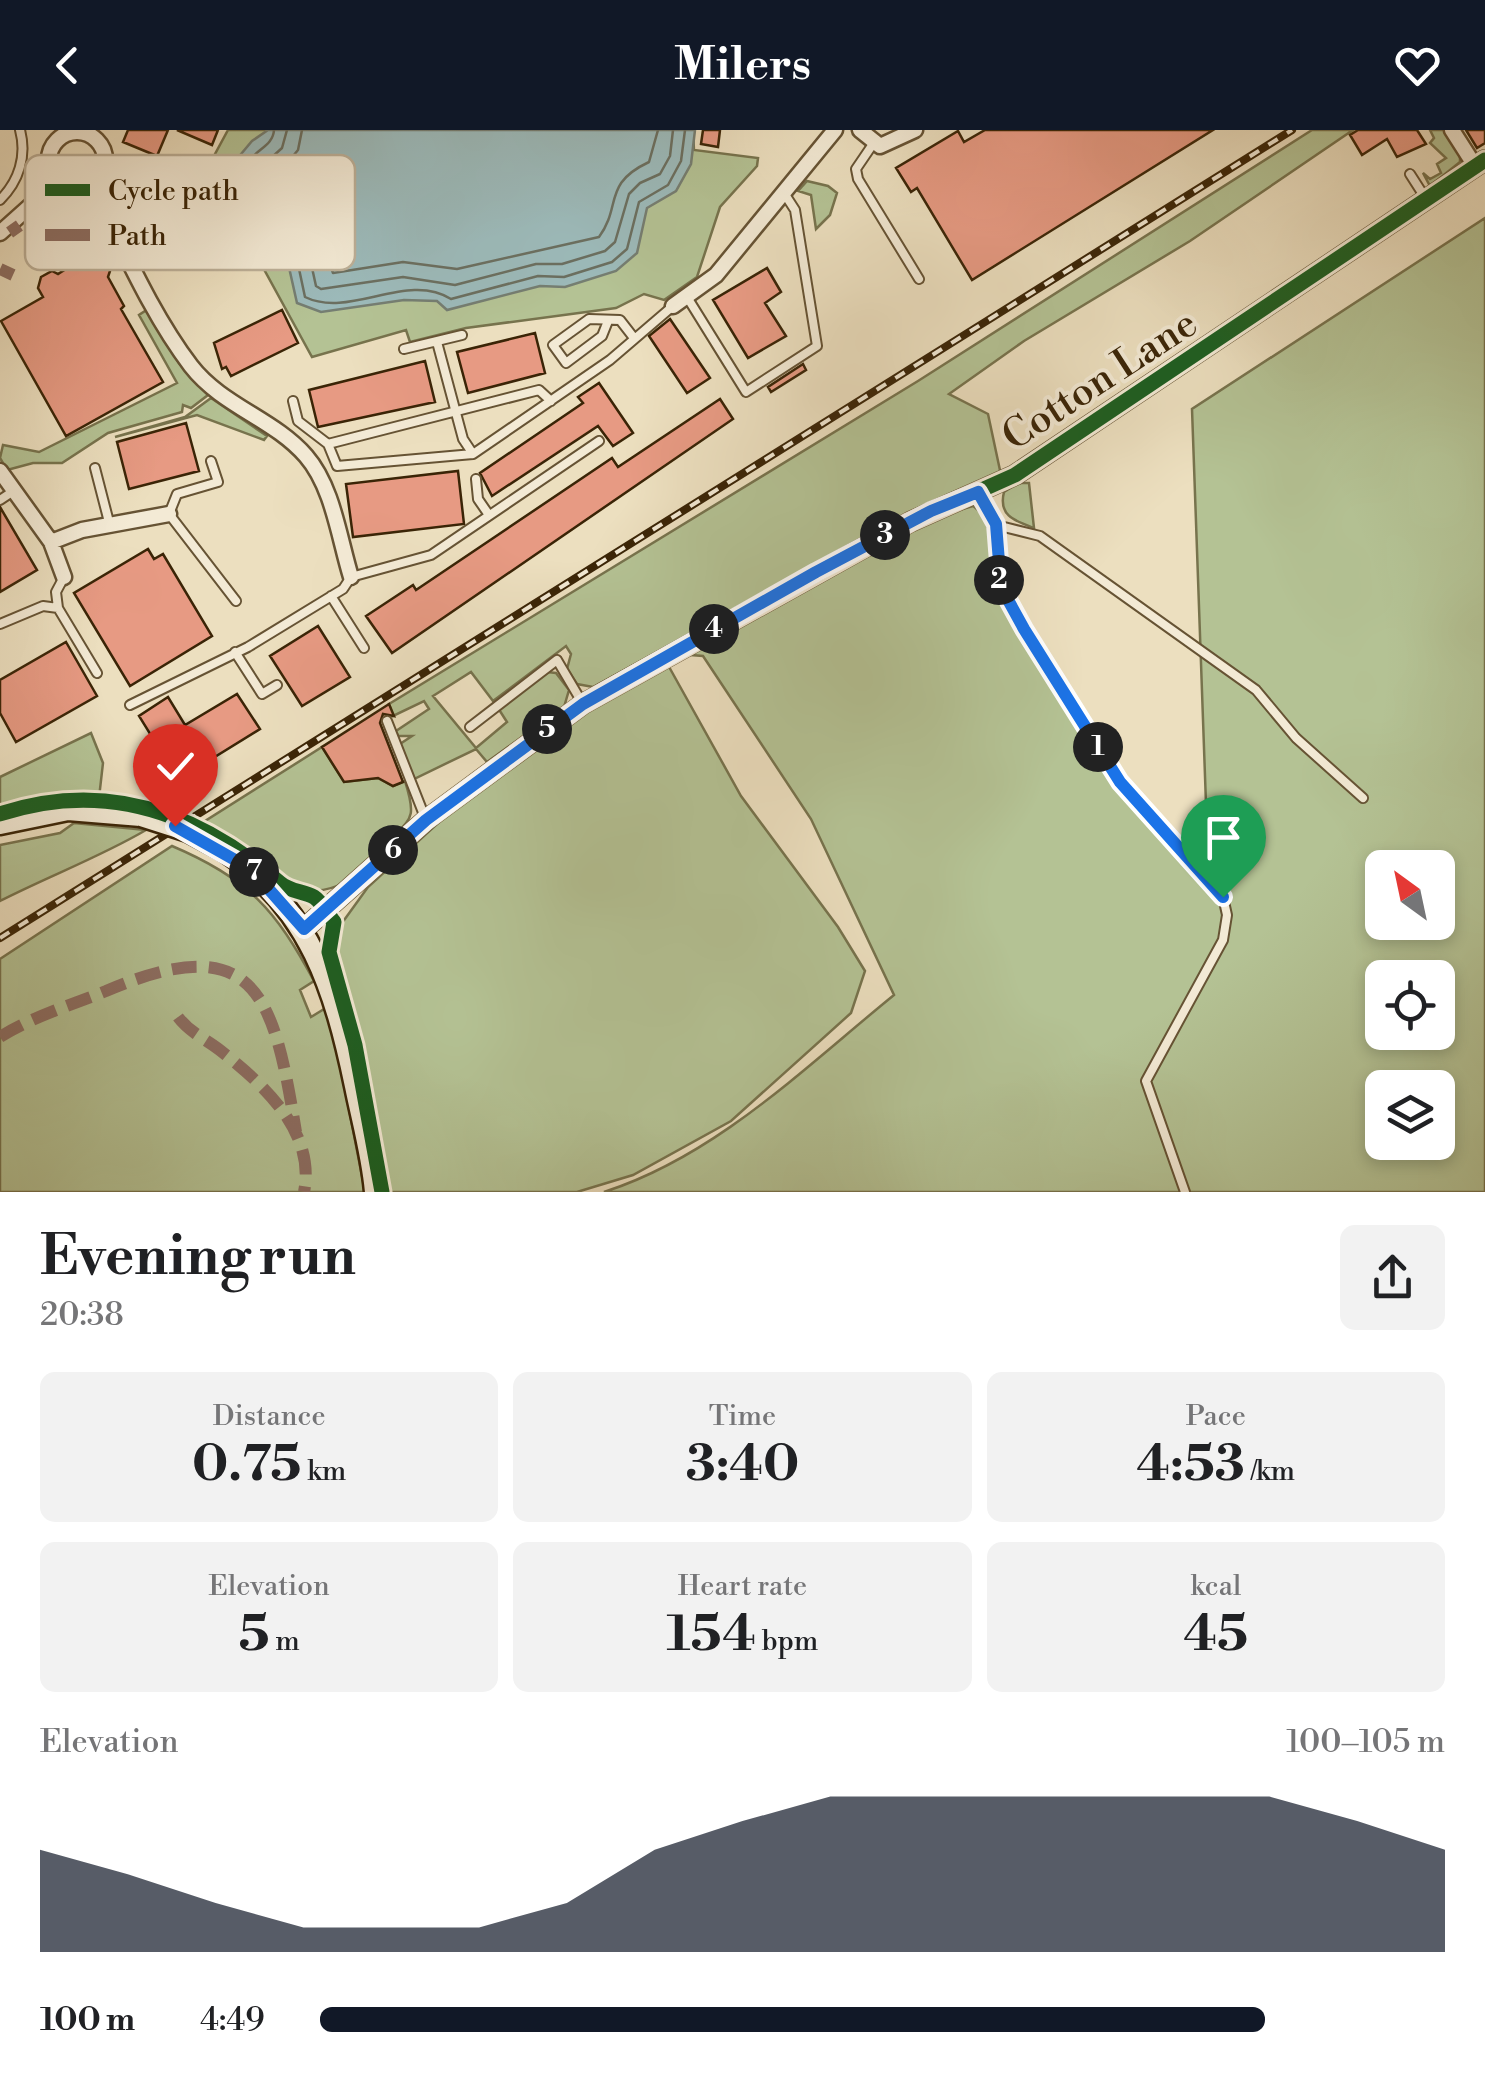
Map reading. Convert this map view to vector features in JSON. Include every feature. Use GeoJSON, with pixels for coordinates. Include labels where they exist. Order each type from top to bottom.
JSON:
{"type":"FeatureCollection","features":[{"type":"Feature","properties":{"kind":"main road"},"geometry":{"type":"LineString","coordinates":[[0,824],[68,810],[141,816],[181,828],[225,850],[264,881],[304,929],[338,1005],[374,1192]]}},
{"type":"Feature","properties":{"kind":"street"},"geometry":{"type":"LineString","coordinates":[[673,306],[716,274],[835,130]]}},
{"type":"Feature","properties":{"kind":"street"},"geometry":{"type":"LineString","coordinates":[[860,130],[873,144],[895,143],[915,130]]}},
{"type":"Feature","properties":{"kind":"street"},"geometry":{"type":"LineString","coordinates":[[1452,130],[1480,163]]}},
{"type":"Feature","properties":{"kind":"street"},"geometry":{"type":"LineString","coordinates":[[50,155],[64,132],[91,132],[103,155]]}},
{"type":"Feature","properties":{"kind":"street","name":"Cotton Lane"},"geometry":{"type":"LineString","coordinates":[[304,929],[426,820],[583,704],[931,511],[1015,475],[1480,163]]}},
{"type":"Feature","properties":{"kind":"street"},"geometry":{"type":"LineString","coordinates":[[0,232],[25,210]]}},
{"type":"Feature","properties":{"kind":"street"},"geometry":{"type":"LineString","coordinates":[[136,270],[192,368],[219,395],[303,452],[316,469],[351,577]]}},
{"type":"Feature","properties":{"kind":"street"},"geometry":{"type":"LineString","coordinates":[[0,472],[6,496],[51,542],[64,577]]}},
{"type":"Feature","properties":{"kind":"street"},"geometry":{"type":"LineString","coordinates":[[51,542],[82,530],[169,514]]}},
{"type":"Feature","properties":{"kind":"lane"},"geometry":{"type":"LineString","coordinates":[[0,200],[18,175],[23,156],[20,130]]}},
{"type":"Feature","properties":{"kind":"lane"},"geometry":{"type":"LineString","coordinates":[[873,144],[856,169],[858,179],[919,279]]}},
{"type":"Feature","properties":{"kind":"lane"},"geometry":{"type":"LineString","coordinates":[[1410,174],[1426,199]]}},
{"type":"Feature","properties":{"kind":"lane"},"geometry":{"type":"LineString","coordinates":[[687,297],[746,392],[817,346],[795,210],[783,192]]}},
{"type":"Feature","properties":{"kind":"lane"},"geometry":{"type":"LineString","coordinates":[[293,401],[298,420],[328,444],[337,466],[474,454],[550,402],[673,306]]}},
{"type":"Feature","properties":{"kind":"lane"},"geometry":{"type":"LineString","coordinates":[[608,321],[602,336],[566,363],[553,345],[589,319],[620,320],[634,338]]}},
{"type":"Feature","properties":{"kind":"lane"},"geometry":{"type":"LineString","coordinates":[[404,349],[462,334]]}},
{"type":"Feature","properties":{"kind":"lane"},"geometry":{"type":"LineString","coordinates":[[437,342],[463,439],[474,454]]}},
{"type":"Feature","properties":{"kind":"lane"},"geometry":{"type":"LineString","coordinates":[[328,444],[539,390],[550,402]]}},
{"type":"Feature","properties":{"kind":"lane"},"geometry":{"type":"LineString","coordinates":[[130,705],[236,652],[332,596],[351,577],[431,555],[599,441]]}},
{"type":"Feature","properties":{"kind":"lane"},"geometry":{"type":"LineString","coordinates":[[211,461],[218,482],[177,494],[169,514],[236,601]]}},
{"type":"Feature","properties":{"kind":"lane"},"geometry":{"type":"LineString","coordinates":[[95,468],[110,526]]}},
{"type":"Feature","properties":{"kind":"lane"},"geometry":{"type":"LineString","coordinates":[[476,478],[478,499],[489,516]]}},
{"type":"Feature","properties":{"kind":"lane"},"geometry":{"type":"LineString","coordinates":[[978,492],[996,524],[999,582],[1024,629],[1120,782],[1223,897],[1227,915],[1222,940],[1146,1082],[1185,1192]]}},
{"type":"Feature","properties":{"kind":"lane"},"geometry":{"type":"LineString","coordinates":[[996,524],[1040,536],[1256,690],[1296,738],[1363,798]]}},
{"type":"Feature","properties":{"kind":"lane"},"geometry":{"type":"LineString","coordinates":[[64,577],[56,592],[58,608],[97,673]]}},
{"type":"Feature","properties":{"kind":"lane"},"geometry":{"type":"LineString","coordinates":[[332,596],[364,648]]}},
{"type":"Feature","properties":{"kind":"lane"},"geometry":{"type":"LineString","coordinates":[[0,624],[43,606],[58,608]]}},
{"type":"Feature","properties":{"kind":"lane"},"geometry":{"type":"LineString","coordinates":[[236,652],[262,694],[277,685]]}},
{"type":"Feature","properties":{"kind":"lane"},"geometry":{"type":"LineString","coordinates":[[470,727],[556,660],[583,704]]}},
{"type":"Feature","properties":{"kind":"lane"},"geometry":{"type":"LineString","coordinates":[[388,721],[426,820]]}},
{"type":"Feature","properties":{"kind":"green space"},"geometry":{"type":"Polygon","coordinates":[[[228,130],[693,130],[694,150],[758,158],[757,166],[720,207],[697,277],[664,300],[644,294],[616,308],[466,328],[410,342],[406,330],[312,357],[264,270],[355,270],[355,155],[214,155],[228,130]]]}},
{"type":"Feature","properties":{"kind":"green space"},"geometry":{"type":"Polygon","coordinates":[[[1312,130],[1353,130],[1190,241],[1024,341],[949,394],[988,414],[1001,475],[833,556],[593,687],[577,684],[567,669],[571,654],[566,646],[493,701],[471,672],[433,696],[476,748],[507,722],[498,708],[547,672],[556,673],[569,690],[564,707],[487,762],[476,749],[412,780],[400,744],[412,736],[398,736],[396,731],[429,709],[424,701],[393,716],[389,704],[918,381],[1312,130]]]}},
{"type":"Feature","properties":{"kind":"green space"},"geometry":{"type":"Polygon","coordinates":[[[1430,130],[1447,130],[1460,150],[1460,162],[1430,186],[1423,173],[1430,179],[1441,173],[1437,164],[1446,158],[1430,143],[1434,138],[1430,130]]]}},
{"type":"Feature","properties":{"kind":"green space"},"geometry":{"type":"Polygon","coordinates":[[[807,181],[828,186],[837,193],[830,215],[816,229],[811,195],[798,191],[807,181]]]}},
{"type":"Feature","properties":{"kind":"green space"},"geometry":{"type":"Polygon","coordinates":[[[1485,218],[1485,1192],[604,1192],[645,1176],[721,1133],[894,995],[811,819],[703,656],[678,654],[928,519],[973,506],[982,514],[990,536],[995,587],[1022,636],[1121,788],[1209,889],[1192,409],[1485,218]]]}},
{"type":"Feature","properties":{"kind":"green space"},"geometry":{"type":"Polygon","coordinates":[[[148,309],[179,363],[208,395],[191,408],[183,405],[182,412],[108,433],[62,463],[33,463],[7,470],[0,458],[3,445],[39,452],[177,383],[139,315],[148,309]]]}},
{"type":"Feature","properties":{"kind":"green space"},"geometry":{"type":"Polygon","coordinates":[[[211,398],[267,436],[264,440],[197,415],[115,437],[185,417],[211,398]]]}},
{"type":"Feature","properties":{"kind":"green space"},"geometry":{"type":"Polygon","coordinates":[[[1018,483],[1029,483],[1034,528],[1015,520],[1003,507],[1004,492],[1018,483]]]}},
{"type":"Feature","properties":{"kind":"green space"},"geometry":{"type":"Polygon","coordinates":[[[668,665],[741,796],[838,927],[865,971],[851,1013],[731,1121],[633,1175],[577,1192],[384,1192],[352,1016],[336,955],[342,923],[368,887],[483,782],[575,716],[668,665]]]}},
{"type":"Feature","properties":{"kind":"green space"},"geometry":{"type":"Polygon","coordinates":[[[91,733],[103,763],[99,798],[0,812],[0,777],[91,733]]]}},
{"type":"Feature","properties":{"kind":"green space"},"geometry":{"type":"Polygon","coordinates":[[[322,747],[344,782],[378,778],[393,786],[405,781],[411,812],[405,824],[357,874],[333,887],[312,890],[272,873],[202,823],[322,747]]]}},
{"type":"Feature","properties":{"kind":"green space"},"geometry":{"type":"Polygon","coordinates":[[[74,823],[146,830],[0,901],[0,845],[60,833],[74,823]]]}},
{"type":"Feature","properties":{"kind":"green space"},"geometry":{"type":"Polygon","coordinates":[[[172,846],[221,871],[257,899],[286,934],[314,981],[300,990],[311,1017],[329,1006],[365,1192],[0,1192],[0,959],[172,846]]]}},
{"type":"Feature","properties":{"kind":"water"},"geometry":{"type":"Polygon","coordinates":[[[268,130],[695,130],[691,164],[676,191],[647,208],[637,253],[616,271],[565,287],[540,286],[447,310],[437,301],[404,300],[321,312],[297,303],[290,270],[355,270],[355,155],[240,155],[268,130]]]}},
{"type":"Feature","properties":{"kind":"building"},"geometry":{"type":"Polygon","coordinates":[[[128,130],[168,130],[157,155],[123,142],[128,130]]]}},
{"type":"Feature","properties":{"kind":"building"},"geometry":{"type":"Polygon","coordinates":[[[177,130],[218,130],[212,145],[177,130]]]}},
{"type":"Feature","properties":{"kind":"building"},"geometry":{"type":"Polygon","coordinates":[[[703,130],[720,130],[718,147],[701,144],[703,130]]]}},
{"type":"Feature","properties":{"kind":"building"},"geometry":{"type":"Polygon","coordinates":[[[985,130],[1213,130],[972,280],[917,188],[911,192],[896,168],[958,131],[964,142],[985,130]]]}},
{"type":"Feature","properties":{"kind":"building"},"geometry":{"type":"Polygon","coordinates":[[[1358,130],[1417,130],[1426,144],[1397,157],[1387,139],[1362,155],[1350,135],[1358,130]]]}},
{"type":"Feature","properties":{"kind":"building"},"geometry":{"type":"Polygon","coordinates":[[[1466,130],[1485,130],[1485,143],[1477,148],[1466,130]]]}},
{"type":"Feature","properties":{"kind":"building"},"geometry":{"type":"Polygon","coordinates":[[[767,268],[781,292],[765,303],[786,336],[748,358],[713,300],[767,268]]]}},
{"type":"Feature","properties":{"kind":"building"},"geometry":{"type":"Polygon","coordinates":[[[64,270],[110,270],[108,277],[124,306],[121,309],[163,382],[66,436],[1,321],[43,297],[38,288],[41,277],[52,271],[58,274],[64,270]]]}},
{"type":"Feature","properties":{"kind":"building"},"geometry":{"type":"Polygon","coordinates":[[[282,310],[298,343],[231,376],[226,367],[222,369],[214,343],[282,310]]]}},
{"type":"Feature","properties":{"kind":"building"},"geometry":{"type":"Polygon","coordinates":[[[670,319],[710,378],[687,393],[649,336],[670,319]]]}},
{"type":"Feature","properties":{"kind":"building"},"geometry":{"type":"Polygon","coordinates":[[[535,333],[545,373],[468,393],[457,352],[535,333]]]}},
{"type":"Feature","properties":{"kind":"building"},"geometry":{"type":"Polygon","coordinates":[[[425,361],[435,402],[318,427],[309,390],[425,361]]]}},
{"type":"Feature","properties":{"kind":"building"},"geometry":{"type":"Polygon","coordinates":[[[803,364],[806,370],[771,392],[768,387],[803,364]]]}},
{"type":"Feature","properties":{"kind":"building"},"geometry":{"type":"Polygon","coordinates":[[[599,383],[633,433],[613,446],[598,426],[492,496],[480,473],[583,403],[578,397],[599,383]]]}},
{"type":"Feature","properties":{"kind":"building"},"geometry":{"type":"Polygon","coordinates":[[[720,399],[733,419],[392,653],[366,616],[413,585],[416,590],[612,458],[618,467],[720,399]]]}},
{"type":"Feature","properties":{"kind":"building"},"geometry":{"type":"Polygon","coordinates":[[[186,423],[199,471],[129,489],[117,442],[186,423]]]}},
{"type":"Feature","properties":{"kind":"building"},"geometry":{"type":"Polygon","coordinates":[[[458,471],[464,524],[353,537],[346,484],[458,471]]]}},
{"type":"Feature","properties":{"kind":"building"},"geometry":{"type":"Polygon","coordinates":[[[0,507],[37,570],[0,592],[0,507]]]}},
{"type":"Feature","properties":{"kind":"building"},"geometry":{"type":"Polygon","coordinates":[[[148,549],[154,559],[163,554],[212,636],[130,686],[74,593],[148,549]]]}},
{"type":"Feature","properties":{"kind":"building"},"geometry":{"type":"Polygon","coordinates":[[[318,626],[350,677],[302,706],[270,656],[318,626]]]}},
{"type":"Feature","properties":{"kind":"building"},"geometry":{"type":"Polygon","coordinates":[[[66,642],[97,696],[16,742],[0,713],[0,680],[66,642]]]}},
{"type":"Feature","properties":{"kind":"building"},"geometry":{"type":"Polygon","coordinates":[[[237,694],[260,729],[205,763],[182,729],[157,745],[139,716],[168,697],[185,725],[237,694]]]}},
{"type":"Feature","properties":{"kind":"building"},"geometry":{"type":"Polygon","coordinates":[[[389,704],[394,716],[383,714],[380,723],[403,782],[393,786],[378,778],[344,782],[322,747],[389,704]]]}},
{"type":"Feature","properties":{"kind":"railway"},"geometry":{"type":"LineString","coordinates":[[0,938],[1292,130]]}},
{"type":"Feature","properties":{"kind":"marked path"},"geometry":{"type":"LineString","coordinates":[[11,224],[18,234]]}},
{"type":"Feature","properties":{"kind":"marked path"},"geometry":{"type":"LineString","coordinates":[[0,269],[13,275]]}},
{"type":"Feature","properties":{"kind":"marked path"},"geometry":{"type":"LineString","coordinates":[[0,1037],[25,1023],[157,973],[197,967],[227,972],[250,987],[266,1011],[278,1044],[296,1132]]}},
{"type":"Feature","properties":{"kind":"marked path"},"geometry":{"type":"LineString","coordinates":[[178,1017],[254,1079],[283,1112],[302,1149],[306,1170],[304,1192]]}},
{"type":"Feature","properties":{"kind":"cycle path"},"geometry":{"type":"LineString","coordinates":[[304,929],[426,820],[583,704],[910,522],[1015,475],[1485,160]]}},
{"type":"Feature","properties":{"kind":"cycle path"},"geometry":{"type":"LineString","coordinates":[[0,814],[77,800],[149,809],[217,838],[284,886],[317,899],[334,922],[329,952],[355,1045],[382,1192]]}},
{"type":"Feature","properties":{"kind":"route"},"geometry":{"type":"LineString","coordinates":[[175,826],[219,847],[251,869],[304,929],[426,820],[583,704],[816,572],[931,511],[978,492],[996,524],[1001,587],[1024,629],[1120,782],[1223,897]]}}]}
